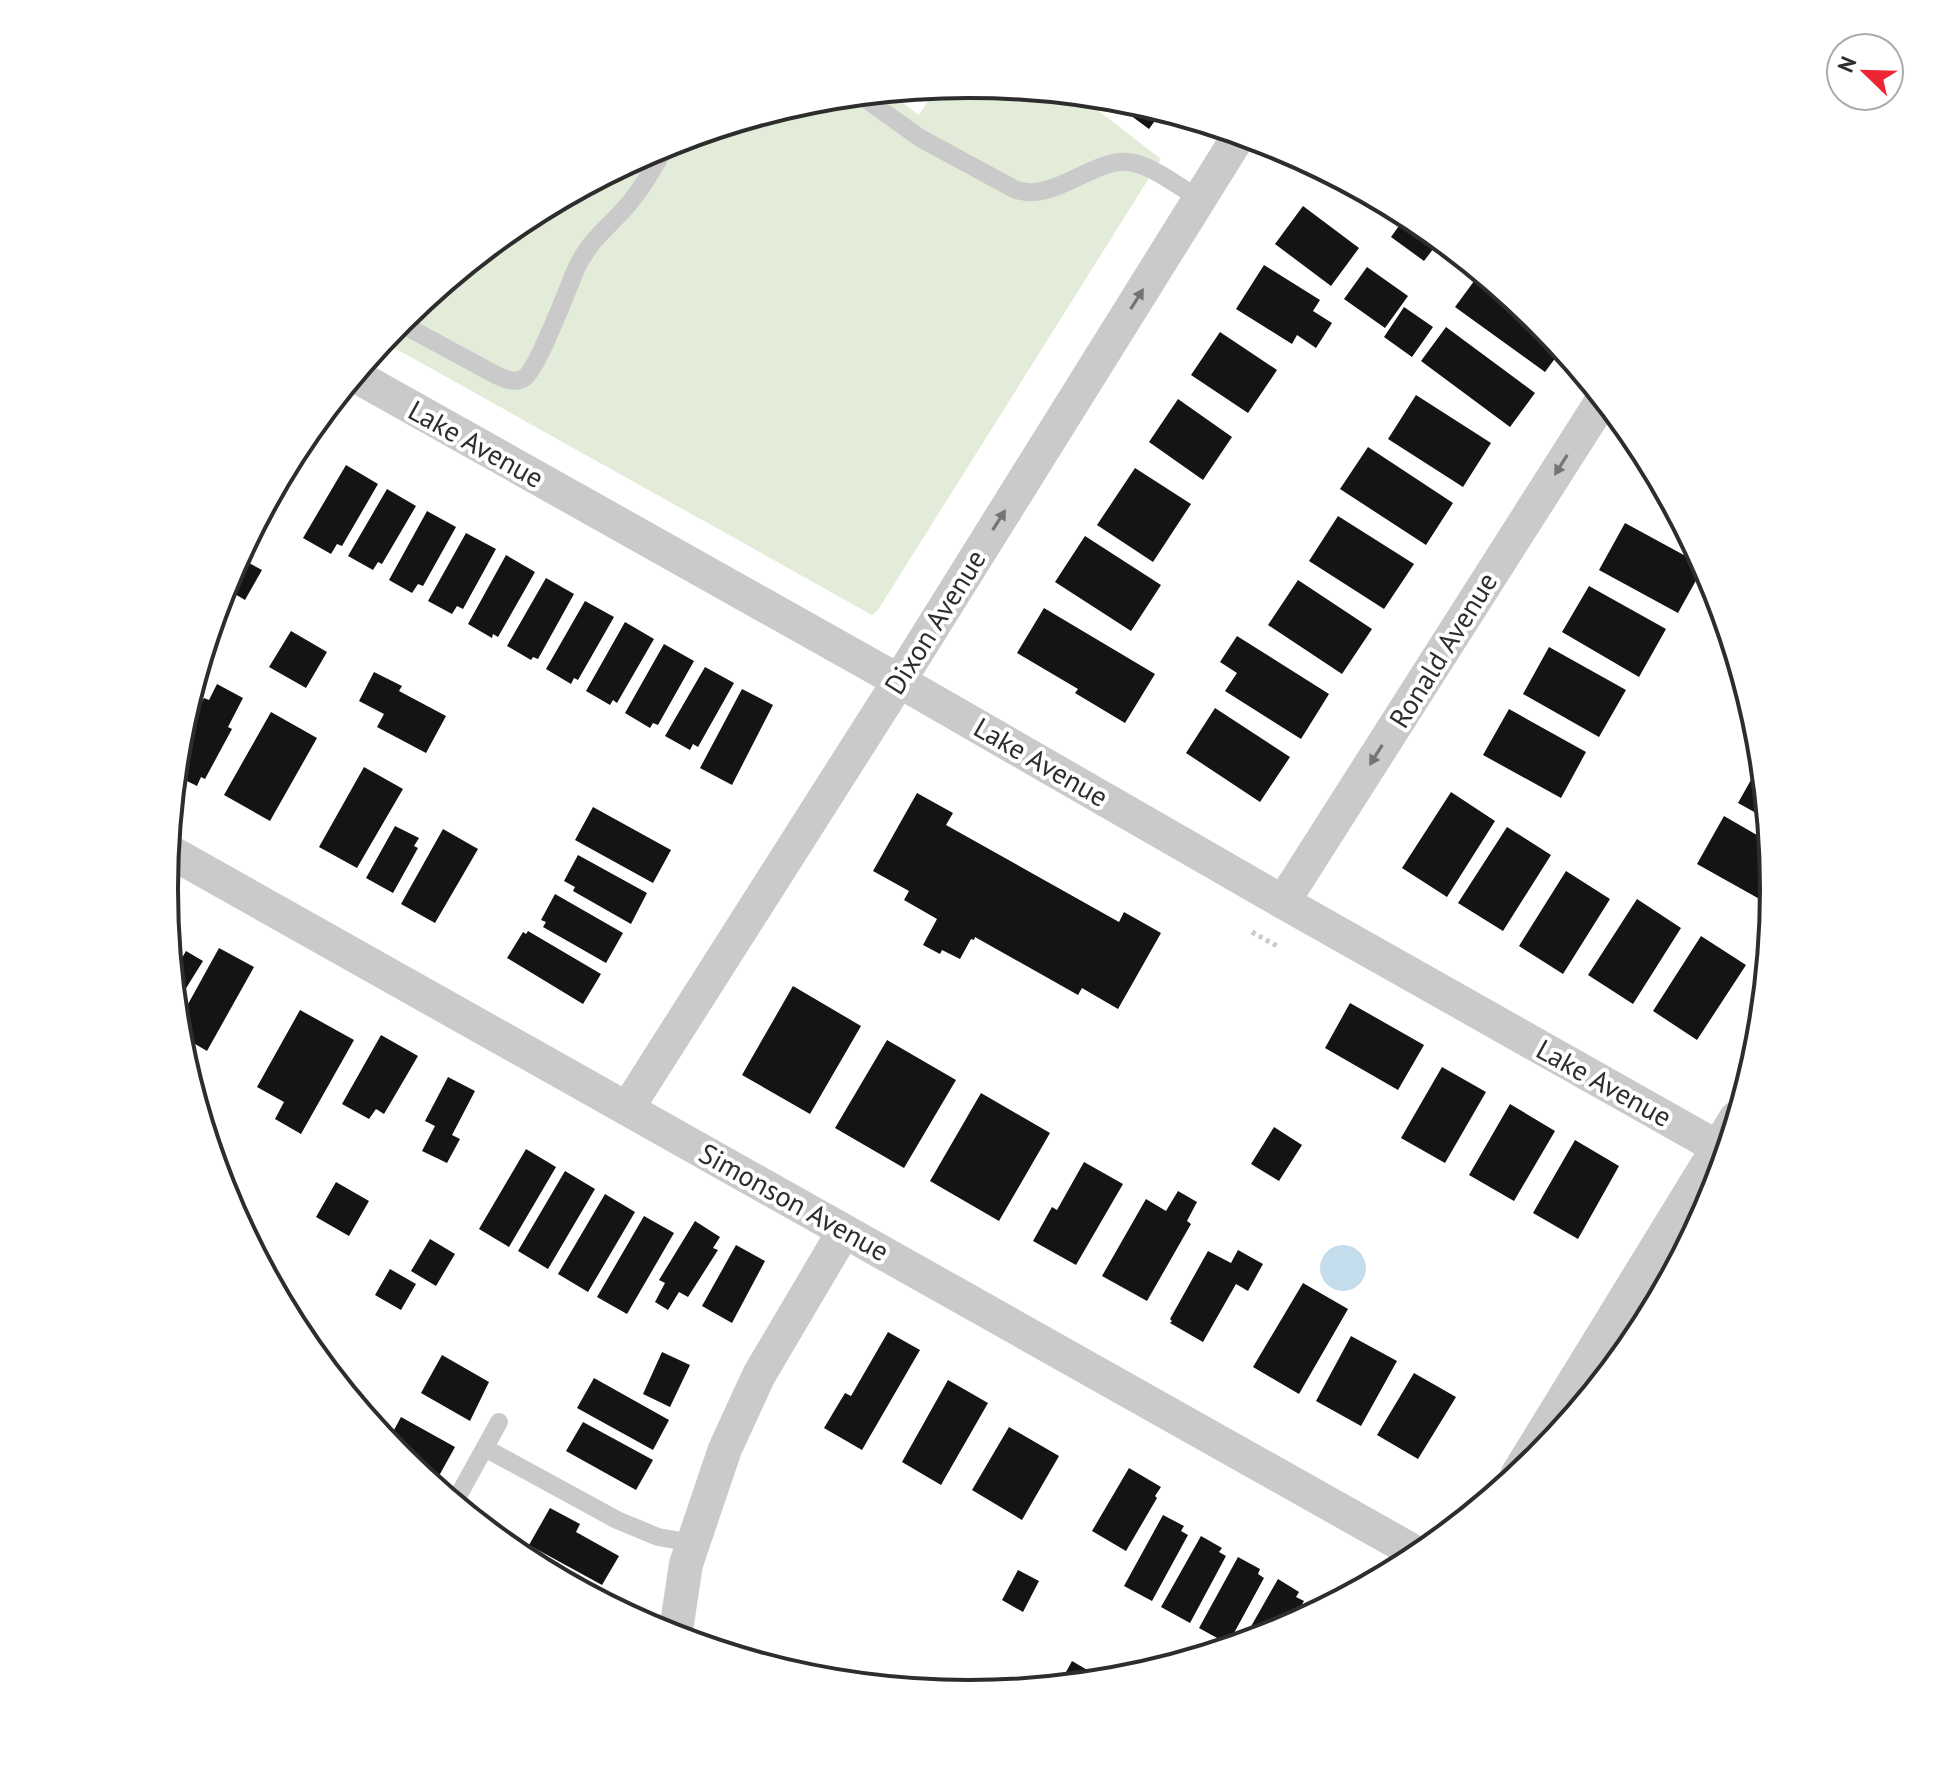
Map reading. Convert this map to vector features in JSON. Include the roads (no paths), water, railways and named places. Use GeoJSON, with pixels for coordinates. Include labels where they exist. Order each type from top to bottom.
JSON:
{"type":"FeatureCollection","features":[{"type":"Feature","properties":{"kind":"street","name":"Dixon Avenue"},"geometry":{"type":"LineString","coordinates":[[627,1109],[899,681],[1234,144]]}},
{"type":"Feature","properties":{"kind":"street","name":"Lake Avenue"},"geometry":{"type":"LineString","coordinates":[[363,380],[1716,1147]]}},
{"type":"Feature","properties":{"kind":"street","name":"Ronald Avenue"},"geometry":{"type":"LineString","coordinates":[[1283,902],[1597,408]]}},
{"type":"Feature","properties":{"kind":"street","name":"Simonson Avenue"},"geometry":{"type":"LineString","coordinates":[[179,857],[1407,1548]]}},
{"type":"Feature","properties":{"kind":"street"},"geometry":{"type":"LineString","coordinates":[[1546,1429],[1705,1178]]}},
{"type":"Feature","properties":{"kind":"street"},"geometry":{"type":"LineString","coordinates":[[677,1624],[686,1564],[725,1449],[759,1375],[844,1231]]}},
{"type":"Feature","properties":{"kind":"lane"},"geometry":{"type":"LineString","coordinates":[[873,104],[920,138],[1016,190],[1033,192],[1050,188],[1126,161],[1153,171],[1200,199]]}},
{"type":"Feature","properties":{"kind":"lane"},"geometry":{"type":"LineString","coordinates":[[410,329],[496,375],[512,382],[524,379],[539,355],[588,247],[633,199],[655,163]]}},
{"type":"Feature","properties":{"kind":"lane"},"geometry":{"type":"LineString","coordinates":[[459,1494],[499,1422]]}},
{"type":"Feature","properties":{"kind":"lane"},"geometry":{"type":"LineString","coordinates":[[485,1448],[617,1520],[658,1537],[693,1543]]}},
{"type":"Feature","properties":{"kind":"water"},"geometry":{"type":"Polygon","coordinates":[[[1343,1245],[1359,1252],[1366,1268],[1359,1284],[1343,1291],[1327,1284],[1320,1268],[1327,1252],[1343,1245]]]}}]}
